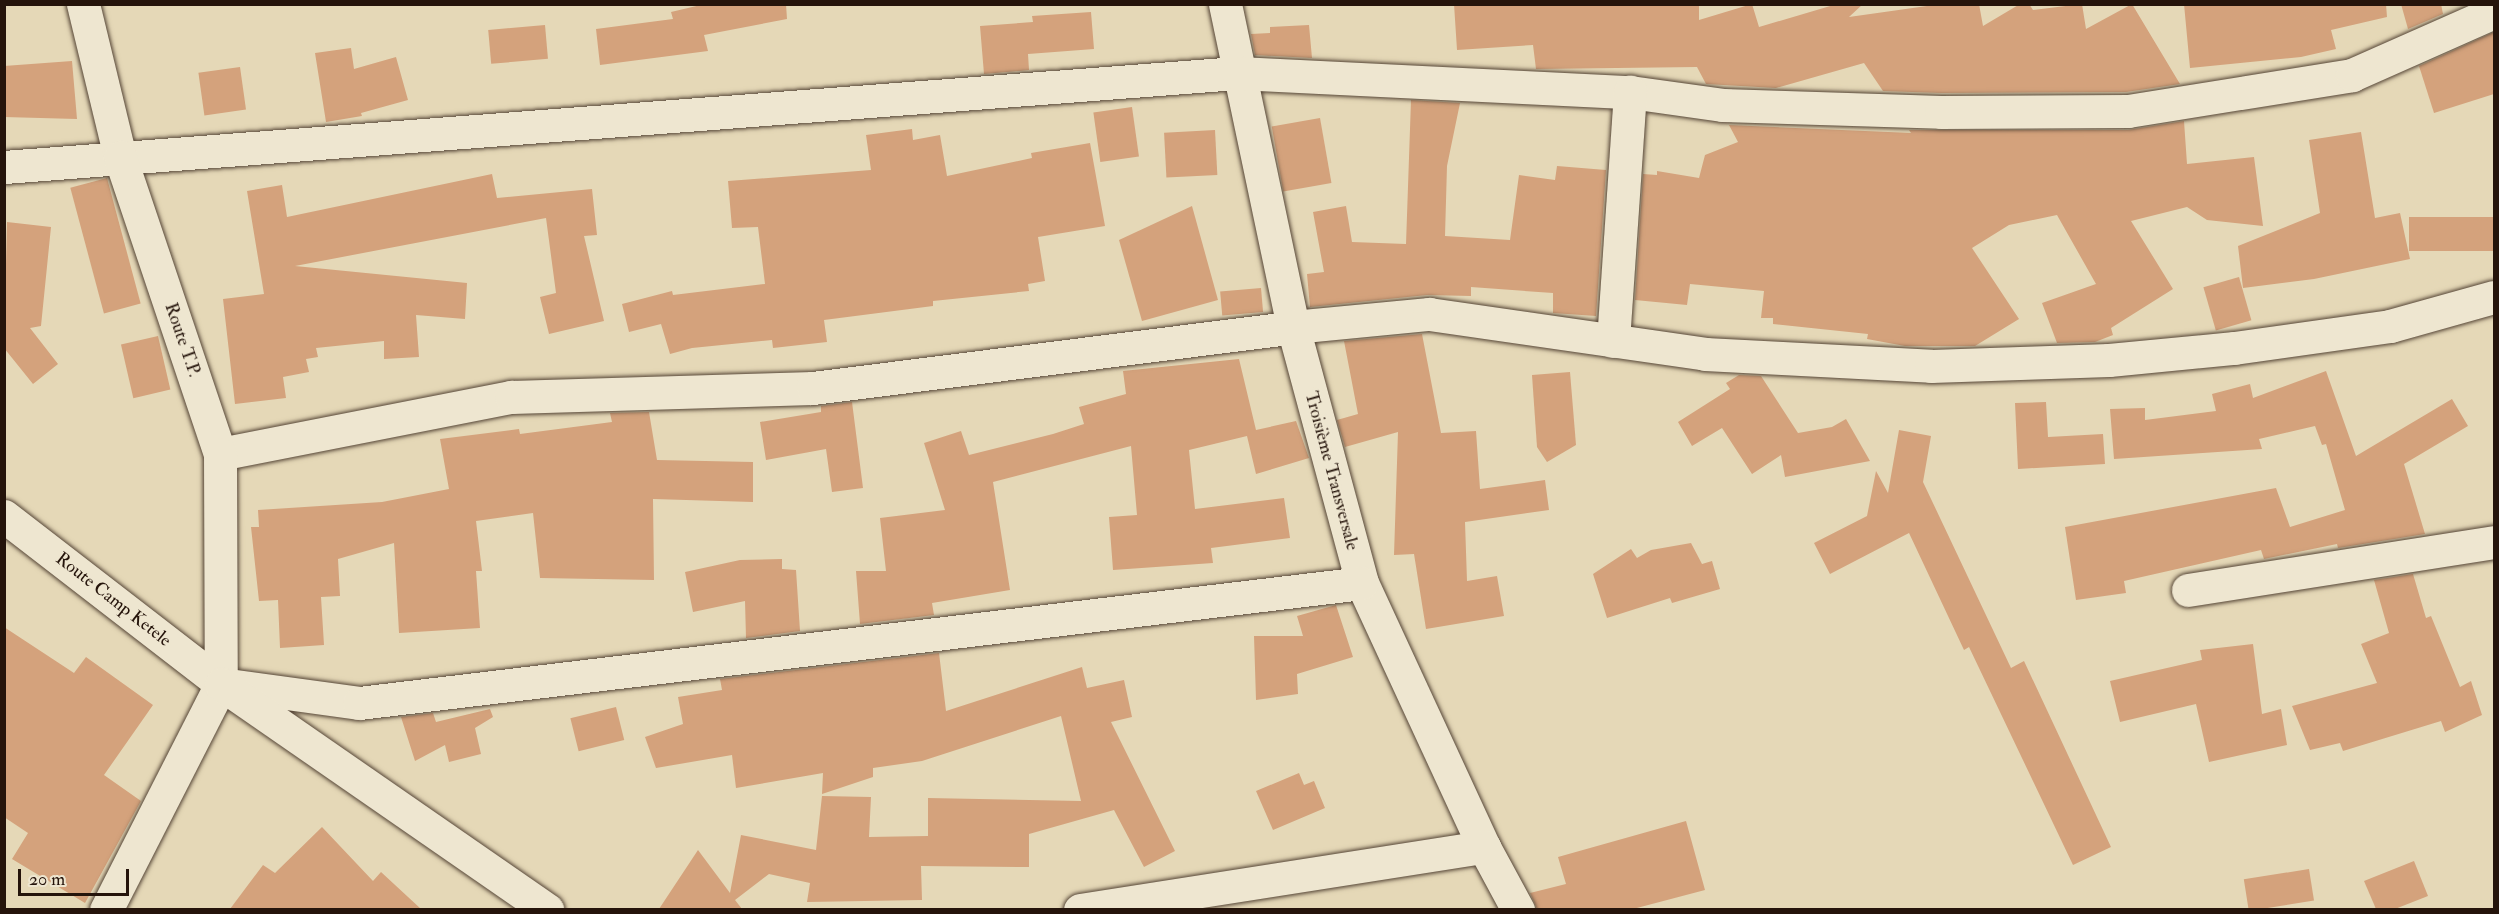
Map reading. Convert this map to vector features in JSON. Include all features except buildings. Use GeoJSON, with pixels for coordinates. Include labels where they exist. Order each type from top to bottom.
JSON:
{"type":"FeatureCollection","features":[{"type":"Feature","properties":{"kind":"street","name":"Route T.P."},"geometry":{"type":"LineString","coordinates":[[83,4],[120,157],[220,454],[221,684]]}},
{"type":"Feature","properties":{"kind":"street","name":"Troisième Transversale"},"geometry":{"type":"LineString","coordinates":[[1225,4],[1293,327],[1362,583],[1484,847],[1518,909]]}},
{"type":"Feature","properties":{"kind":"street"},"geometry":{"type":"LineString","coordinates":[[4,167],[1238,73],[1630,92],[1722,105],[1941,112],[2128,111],[2352,75],[2494,12]]}},
{"type":"Feature","properties":{"kind":"street"},"geometry":{"type":"LineString","coordinates":[[1613,341],[1630,92]]}},
{"type":"Feature","properties":{"kind":"street"},"geometry":{"type":"LineString","coordinates":[[220,454],[511,397],[813,388],[1293,327],[1429,314],[1705,354],[1931,366],[2109,360],[2234,348],[2390,326],[2494,297]]}},
{"type":"Feature","properties":{"kind":"street","name":"Route Camp Ketele"},"geometry":{"type":"LineString","coordinates":[[4,516],[221,684],[547,909]]}},
{"type":"Feature","properties":{"kind":"street"},"geometry":{"type":"LineString","coordinates":[[2188,590],[2494,542]]}},
{"type":"Feature","properties":{"kind":"street"},"geometry":{"type":"LineString","coordinates":[[106,909],[221,684],[359,704],[1362,583]]}},
{"type":"Feature","properties":{"kind":"street"},"geometry":{"type":"LineString","coordinates":[[1080,909],[1484,847]]}}]}
